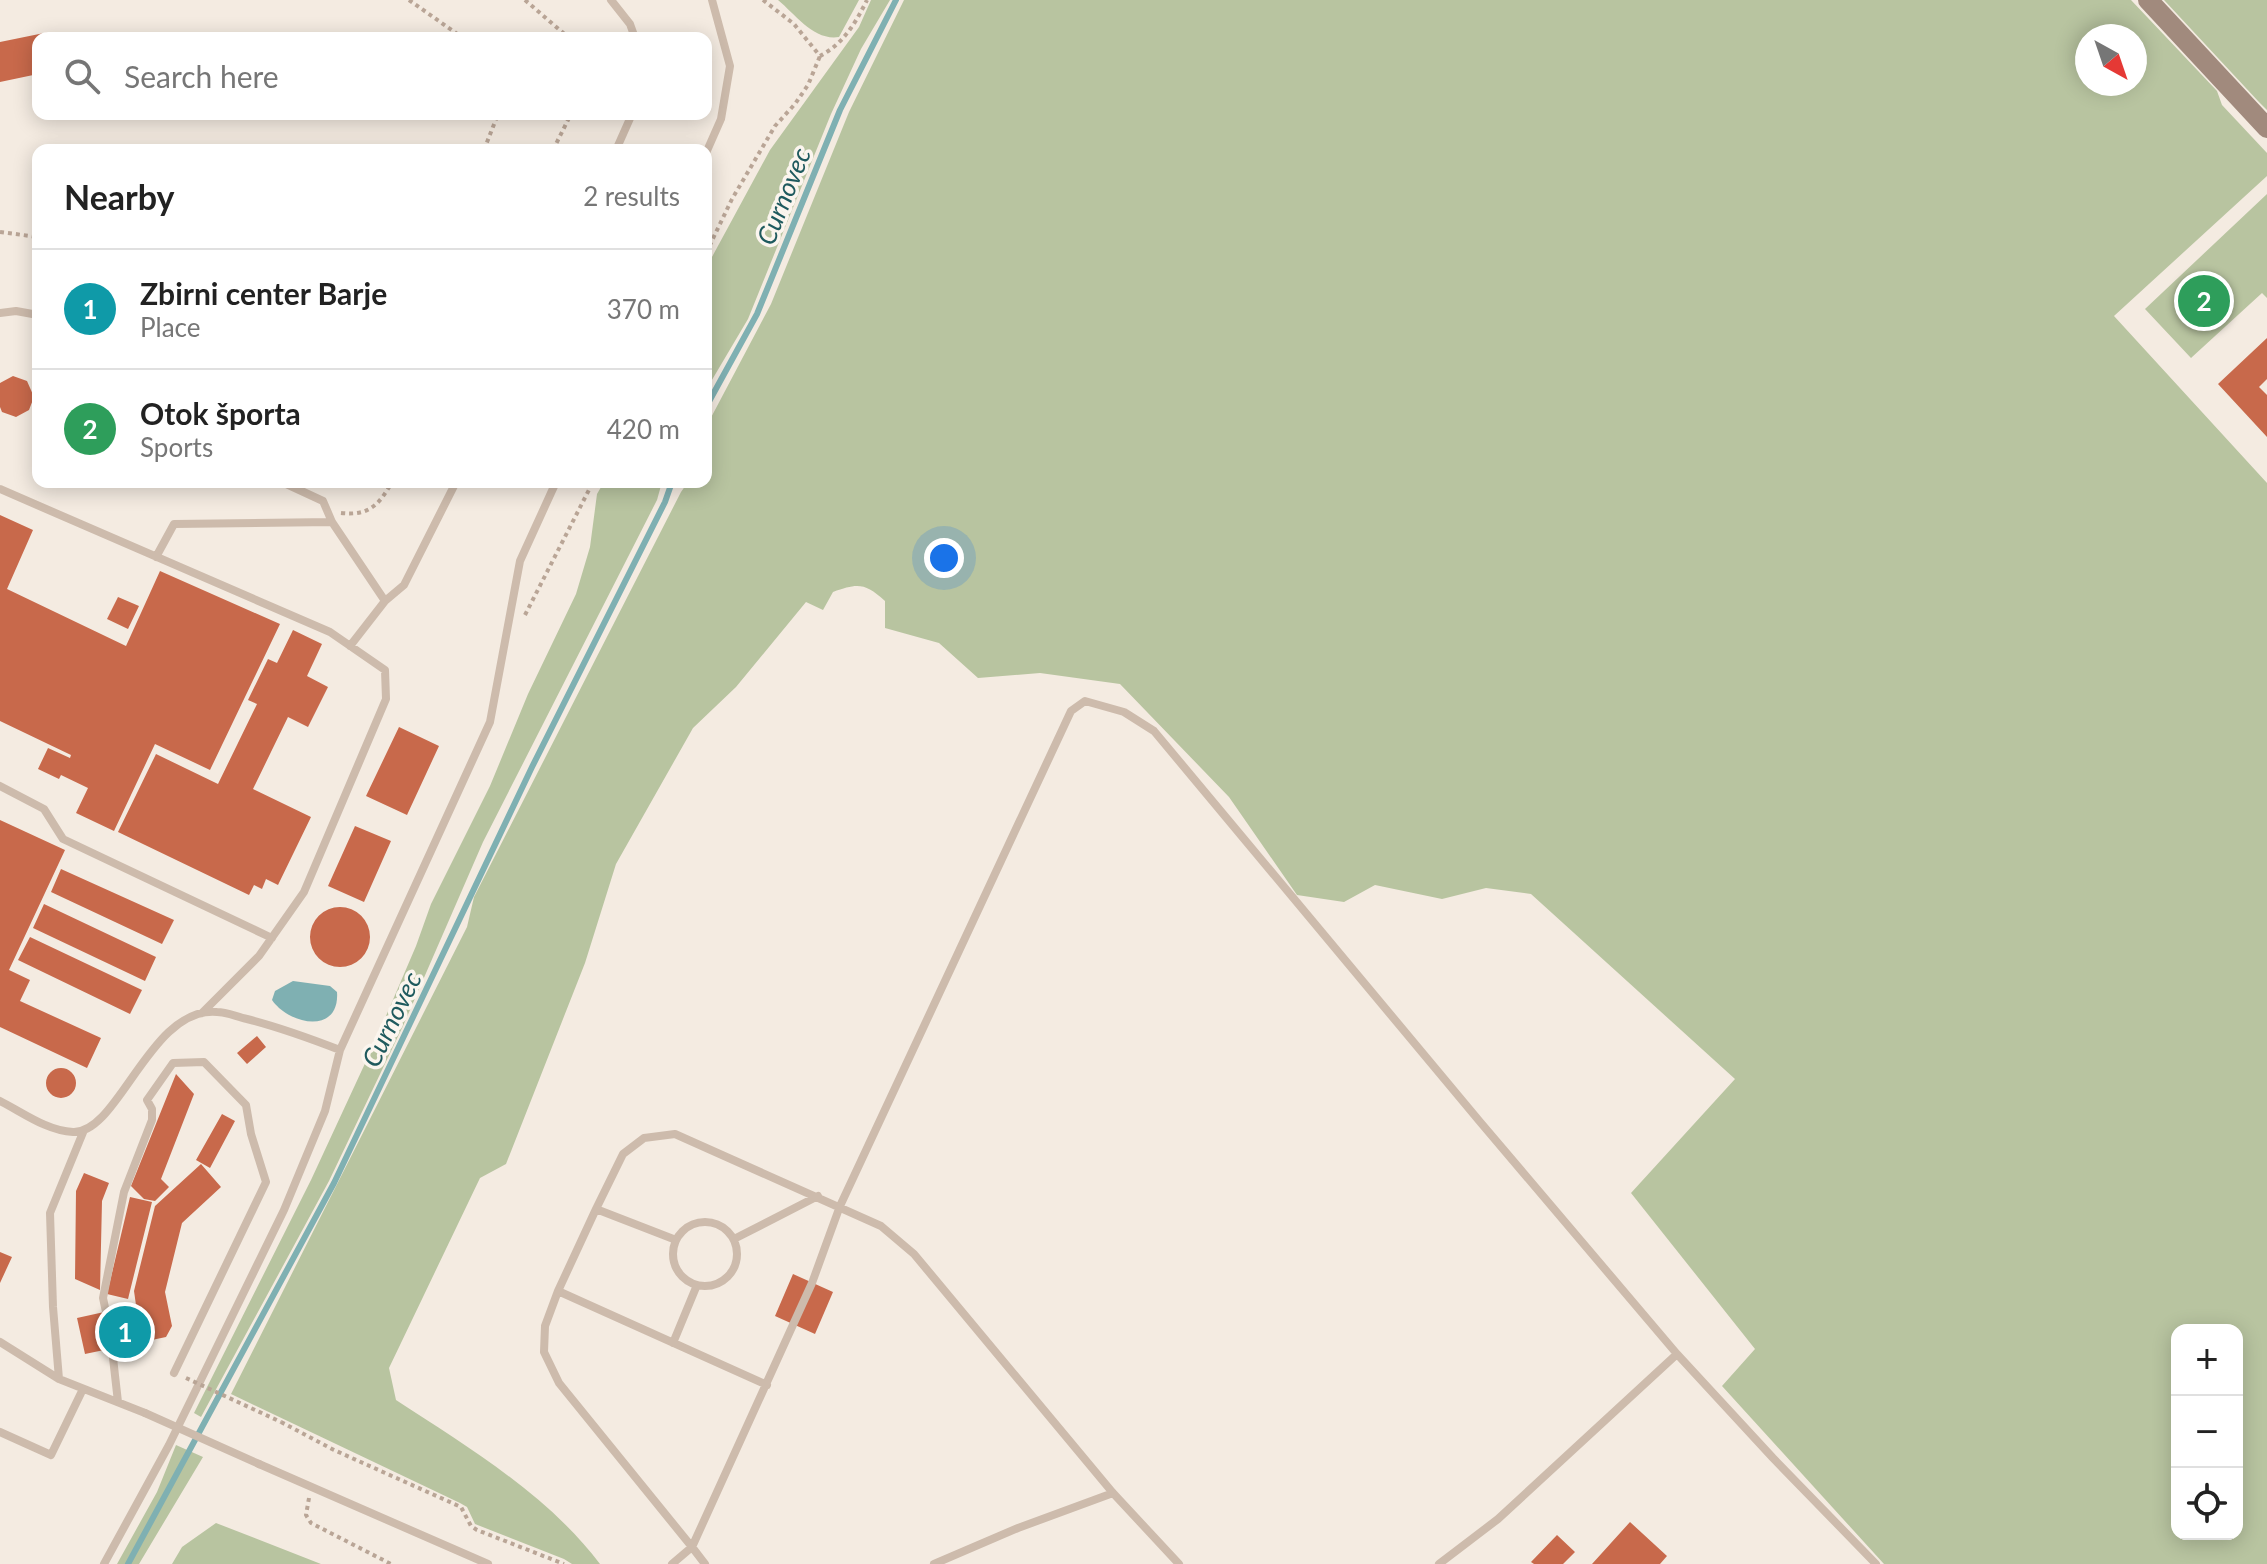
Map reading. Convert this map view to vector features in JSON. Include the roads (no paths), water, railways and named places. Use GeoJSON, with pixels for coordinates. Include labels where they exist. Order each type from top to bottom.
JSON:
{"type":"FeatureCollection","features":[{"type":"Feature","properties":{"kind":"street"},"geometry":{"type":"LineString","coordinates":[[2148,0],[2267,128]]}},
{"type":"Feature","properties":{"kind":"lane"},"geometry":{"type":"LineString","coordinates":[[611,0],[633,32]]}},
{"type":"Feature","properties":{"kind":"lane"},"geometry":{"type":"LineString","coordinates":[[710,144],[721,119],[730,66],[712,0]]}},
{"type":"Feature","properties":{"kind":"lane"},"geometry":{"type":"LineString","coordinates":[[619,144],[629,120]]}},
{"type":"Feature","properties":{"kind":"lane"},"geometry":{"type":"LineString","coordinates":[[0,313],[16,311],[32,314]]}},
{"type":"Feature","properties":{"kind":"lane"},"geometry":{"type":"LineString","coordinates":[[295,488],[323,501],[332,522],[385,601]]}},
{"type":"Feature","properties":{"kind":"lane"},"geometry":{"type":"LineString","coordinates":[[350,646],[385,601],[404,585],[453,488]]}},
{"type":"Feature","properties":{"kind":"lane"},"geometry":{"type":"LineString","coordinates":[[104,1564],[169,1445],[284,1210],[325,1111],[340,1050],[490,722],[520,561],[553,488]]}},
{"type":"Feature","properties":{"kind":"lane"},"geometry":{"type":"LineString","coordinates":[[0,489],[330,632],[385,670],[386,699],[304,892],[259,956],[202,1013]]}},
{"type":"Feature","properties":{"kind":"lane"},"geometry":{"type":"LineString","coordinates":[[156,557],[174,524],[332,522]]}},
{"type":"Feature","properties":{"kind":"lane"},"geometry":{"type":"LineString","coordinates":[[672,1564],[692,1547],[812,1283],[840,1206],[1071,711],[1085,701],[1124,712],[1154,731],[1677,1354],[1876,1564]]}},
{"type":"Feature","properties":{"kind":"lane"},"geometry":{"type":"LineString","coordinates":[[0,786],[44,809],[63,839],[272,938]]}},
{"type":"Feature","properties":{"kind":"lane"},"geometry":{"type":"LineString","coordinates":[[0,1101],[57,1130],[84,1130],[101,1117],[162,1038],[179,1023],[202,1013],[216,1011],[281,1028],[340,1050]]}},
{"type":"Feature","properties":{"kind":"lane"},"geometry":{"type":"LineString","coordinates":[[106,1312],[103,1298],[124,1192],[152,1120],[152,1109],[147,1100],[173,1063],[204,1062],[246,1105],[251,1134],[266,1182],[174,1373]]}},
{"type":"Feature","properties":{"kind":"lane"},"geometry":{"type":"LineString","coordinates":[[59,1379],[50,1213],[84,1130]]}},
{"type":"Feature","properties":{"kind":"lane"},"geometry":{"type":"LineString","coordinates":[[705,1564],[559,1383],[544,1352],[545,1326],[558,1291],[623,1154],[644,1138],[675,1134],[881,1226],[914,1254],[1113,1493],[1179,1564]]}},
{"type":"Feature","properties":{"kind":"lane"},"geometry":{"type":"LineString","coordinates":[[734,1239],[818,1196]]}},
{"type":"Feature","properties":{"kind":"lane"},"geometry":{"type":"LineString","coordinates":[[596,1209],[676,1240]]}},
{"type":"Feature","properties":{"kind":"lane"},"geometry":{"type":"LineString","coordinates":[[700,1222],[720,1225],[734,1239],[737,1249],[733,1270],[718,1284],[688,1282],[676,1268],[673,1259],[676,1240],[690,1225],[700,1222]]}},
{"type":"Feature","properties":{"kind":"lane"},"geometry":{"type":"LineString","coordinates":[[673,1343],[697,1285]]}},
{"type":"Feature","properties":{"kind":"lane"},"geometry":{"type":"LineString","coordinates":[[558,1291],[767,1385]]}},
{"type":"Feature","properties":{"kind":"lane"},"geometry":{"type":"LineString","coordinates":[[0,1342],[82,1391],[145,1413],[488,1564]]}},
{"type":"Feature","properties":{"kind":"lane"},"geometry":{"type":"LineString","coordinates":[[112,1349],[118,1402]]}},
{"type":"Feature","properties":{"kind":"lane"},"geometry":{"type":"LineString","coordinates":[[1439,1564],[1498,1519],[1677,1354]]}},
{"type":"Feature","properties":{"kind":"lane"},"geometry":{"type":"LineString","coordinates":[[0,1432],[51,1455],[82,1391]]}},
{"type":"Feature","properties":{"kind":"lane"},"geometry":{"type":"LineString","coordinates":[[934,1564],[1018,1528],[1113,1493]]}},
{"type":"Feature","properties":{"kind":"water"},"geometry":{"type":"Polygon","coordinates":[[[293,981],[330,986],[337,992],[336,1006],[330,1015],[312,1022],[280,1009],[272,1000],[275,991],[293,981]]]}},
{"type":"Feature","properties":{"kind":"waterway","name":"Curnovec"},"geometry":{"type":"LineString","coordinates":[[712,396],[757,314],[840,110],[896,0]]}},
{"type":"Feature","properties":{"kind":"waterway","name":"Curnovec"},"geometry":{"type":"LineString","coordinates":[[128,1564],[334,1183],[532,767],[670,488]]}},
{"type":"Feature","properties":{"kind":"place","name":"Otok športa"},"geometry":{"type":"Point","coordinates":[2204,301]}},
{"type":"Feature","properties":{"kind":"place","name":"Zbirni center Barje"},"geometry":{"type":"Point","coordinates":[125,1332]}}]}
